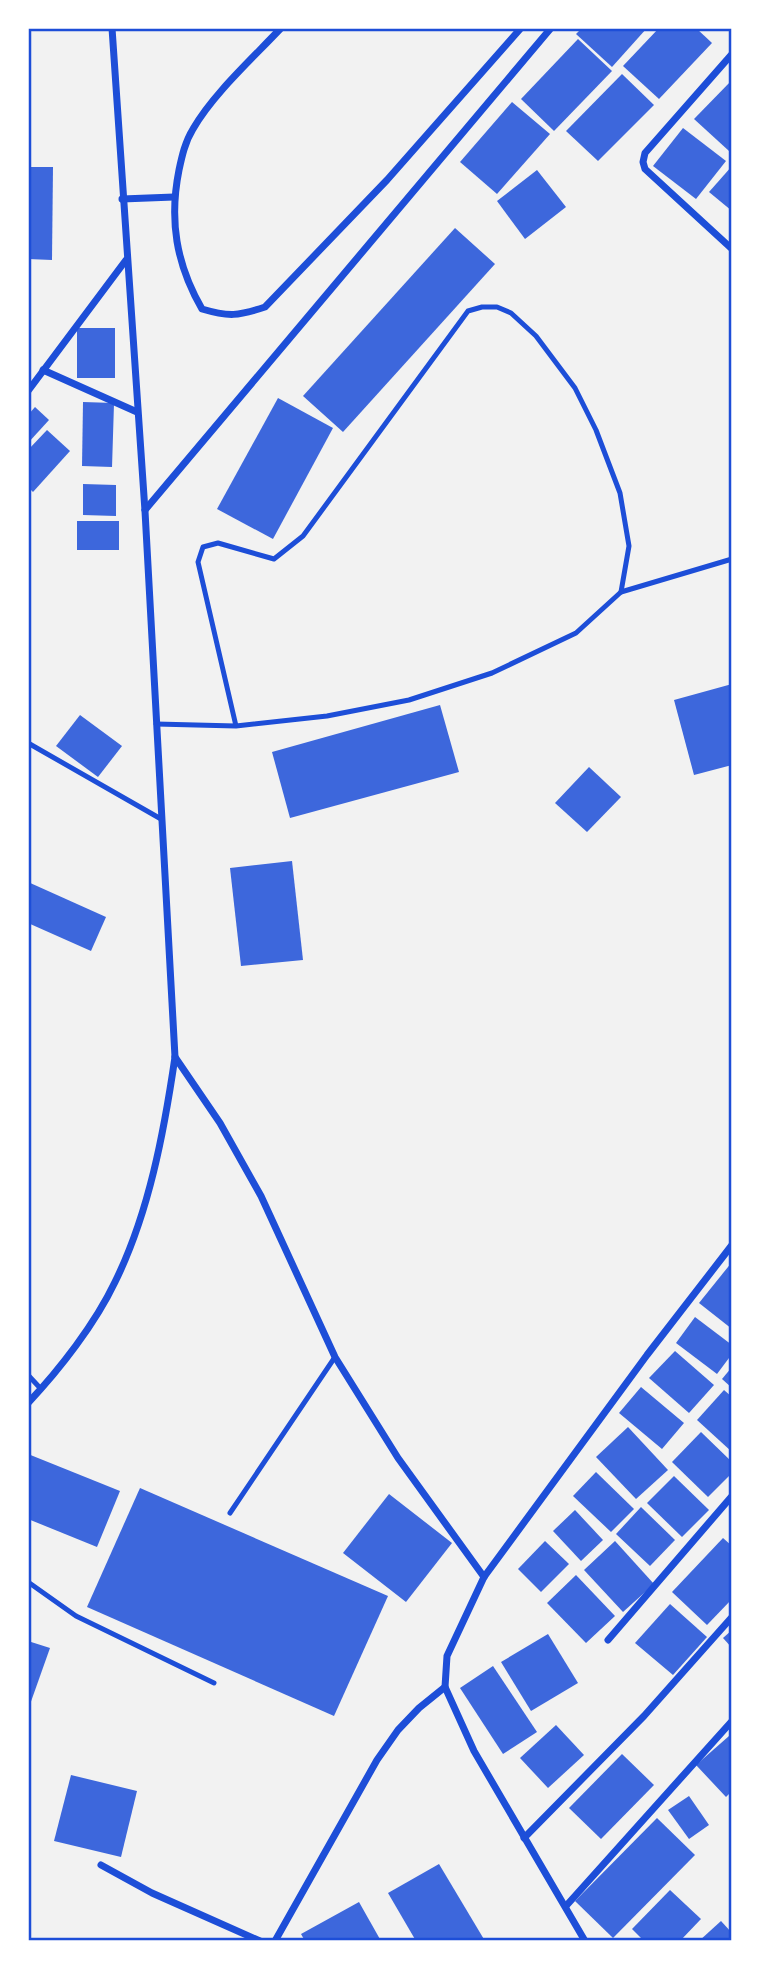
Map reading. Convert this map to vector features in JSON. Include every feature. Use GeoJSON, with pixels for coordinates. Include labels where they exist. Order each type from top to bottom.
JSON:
{"type":"FeatureCollection","features":[{"type":"Feature","properties":{"kind":"street"},"geometry":{"type":"LineString","coordinates":[[28,1403],[93,1319],[114,1284],[133,1241],[167,1111],[175,1057],[145,511],[112,28]]}},
{"type":"Feature","properties":{"kind":"street"},"geometry":{"type":"LineString","coordinates":[[281,28],[208,108],[193,130],[184,149],[174,197],[174,217],[182,268],[202,309],[225,316],[245,314],[265,307],[387,180],[521,28]]}},
{"type":"Feature","properties":{"kind":"street"},"geometry":{"type":"LineString","coordinates":[[145,511],[551,28]]}},
{"type":"Feature","properties":{"kind":"street"},"geometry":{"type":"LineString","coordinates":[[732,54],[645,153],[643,162],[645,169],[732,249]]}},
{"type":"Feature","properties":{"kind":"street"},"geometry":{"type":"LineString","coordinates":[[122,199],[174,197]]}},
{"type":"Feature","properties":{"kind":"street"},"geometry":{"type":"LineString","coordinates":[[28,391],[126,260]]}},
{"type":"Feature","properties":{"kind":"street"},"geometry":{"type":"LineString","coordinates":[[43,370],[137,412]]}},
{"type":"Feature","properties":{"kind":"street"},"geometry":{"type":"LineString","coordinates":[[175,1057],[220,1123],[261,1196],[335,1357],[398,1458],[484,1577]]}},
{"type":"Feature","properties":{"kind":"street"},"geometry":{"type":"LineString","coordinates":[[585,1941],[474,1751],[445,1687],[447,1656],[484,1577],[647,1355],[732,1245]]}},
{"type":"Feature","properties":{"kind":"street"},"geometry":{"type":"LineString","coordinates":[[608,1640],[732,1496]]}},
{"type":"Feature","properties":{"kind":"street"},"geometry":{"type":"LineString","coordinates":[[524,1838],[644,1717],[732,1617]]}},
{"type":"Feature","properties":{"kind":"street"},"geometry":{"type":"LineString","coordinates":[[275,1941],[377,1760],[405,1723],[445,1687]]}},
{"type":"Feature","properties":{"kind":"street"},"geometry":{"type":"LineString","coordinates":[[566,1906],[732,1721]]}},
{"type":"Feature","properties":{"kind":"street"},"geometry":{"type":"LineString","coordinates":[[102,1865],[152,1893],[260,1941]]}},
{"type":"Feature","properties":{"kind":"lane"},"geometry":{"type":"LineString","coordinates":[[236,726],[198,562],[203,547],[218,543],[274,559],[290,548],[303,536],[468,311],[496,307],[511,313],[536,336],[575,388],[596,430],[620,493],[629,546],[621,592]]}},
{"type":"Feature","properties":{"kind":"lane"},"geometry":{"type":"LineString","coordinates":[[156,724],[236,726],[327,716],[409,700],[492,673],[576,634],[621,592],[732,559]]}},
{"type":"Feature","properties":{"kind":"lane"},"geometry":{"type":"LineString","coordinates":[[28,743],[161,819]]}},
{"type":"Feature","properties":{"kind":"lane"},"geometry":{"type":"LineString","coordinates":[[230,1513],[335,1357]]}},
{"type":"Feature","properties":{"kind":"lane"},"geometry":{"type":"LineString","coordinates":[[28,1375],[41,1389]]}},
{"type":"Feature","properties":{"kind":"lane"},"geometry":{"type":"LineString","coordinates":[[28,1581],[76,1616],[214,1683]]}},
{"type":"Feature","properties":{"kind":"building"},"geometry":{"type":"Polygon","coordinates":[[[582,28],[647,28],[612,67],[576,34],[582,28]]]}},
{"type":"Feature","properties":{"kind":"building"},"geometry":{"type":"Polygon","coordinates":[[[659,28],[696,28],[712,43],[659,99],[623,66],[659,28]]]}},
{"type":"Feature","properties":{"kind":"building"},"geometry":{"type":"Polygon","coordinates":[[[578,39],[612,71],[554,131],[521,99],[578,39]]]}},
{"type":"Feature","properties":{"kind":"building"},"geometry":{"type":"Polygon","coordinates":[[[622,74],[654,105],[598,161],[566,131],[622,74]]]}},
{"type":"Feature","properties":{"kind":"building"},"geometry":{"type":"Polygon","coordinates":[[[732,80],[732,148],[729,151],[694,119],[732,80]]]}},
{"type":"Feature","properties":{"kind":"building"},"geometry":{"type":"Polygon","coordinates":[[[512,102],[550,134],[497,194],[460,162],[512,102]]]}},
{"type":"Feature","properties":{"kind":"building"},"geometry":{"type":"Polygon","coordinates":[[[683,128],[726,161],[696,199],[653,166],[683,128]]]}},
{"type":"Feature","properties":{"kind":"building"},"geometry":{"type":"Polygon","coordinates":[[[732,166],[732,211],[709,192],[732,166]]]}},
{"type":"Feature","properties":{"kind":"building"},"geometry":{"type":"Polygon","coordinates":[[[28,167],[53,167],[52,260],[28,259],[28,167]]]}},
{"type":"Feature","properties":{"kind":"building"},"geometry":{"type":"Polygon","coordinates":[[[537,170],[566,207],[525,239],[497,201],[537,170]]]}},
{"type":"Feature","properties":{"kind":"building"},"geometry":{"type":"Polygon","coordinates":[[[455,228],[495,264],[343,432],[303,396],[455,228]]]}},
{"type":"Feature","properties":{"kind":"building"},"geometry":{"type":"Polygon","coordinates":[[[77,328],[115,328],[115,378],[77,378],[77,328]]]}},
{"type":"Feature","properties":{"kind":"building"},"geometry":{"type":"Polygon","coordinates":[[[278,398],[333,428],[273,539],[217,509],[278,398]]]}},
{"type":"Feature","properties":{"kind":"building"},"geometry":{"type":"Polygon","coordinates":[[[83,402],[114,403],[112,467],[82,466],[83,402]]]}},
{"type":"Feature","properties":{"kind":"building"},"geometry":{"type":"Polygon","coordinates":[[[35,407],[49,420],[28,443],[28,415],[35,407]]]}},
{"type":"Feature","properties":{"kind":"building"},"geometry":{"type":"Polygon","coordinates":[[[47,430],[70,451],[33,492],[28,487],[28,450],[47,430]]]}},
{"type":"Feature","properties":{"kind":"building"},"geometry":{"type":"Polygon","coordinates":[[[83,484],[116,485],[116,516],[83,515],[83,484]]]}},
{"type":"Feature","properties":{"kind":"building"},"geometry":{"type":"Polygon","coordinates":[[[77,521],[119,521],[119,550],[77,550],[77,521]]]}},
{"type":"Feature","properties":{"kind":"building"},"geometry":{"type":"Polygon","coordinates":[[[732,684],[732,765],[694,775],[674,700],[732,684]]]}},
{"type":"Feature","properties":{"kind":"building"},"geometry":{"type":"Polygon","coordinates":[[[440,705],[459,772],[290,818],[272,752],[440,705]]]}},
{"type":"Feature","properties":{"kind":"building"},"geometry":{"type":"Polygon","coordinates":[[[80,715],[122,746],[98,777],[56,746],[80,715]]]}},
{"type":"Feature","properties":{"kind":"building"},"geometry":{"type":"Polygon","coordinates":[[[589,767],[621,797],[587,832],[555,803],[589,767]]]}},
{"type":"Feature","properties":{"kind":"building"},"geometry":{"type":"Polygon","coordinates":[[[292,861],[303,960],[241,966],[230,868],[292,861]]]}},
{"type":"Feature","properties":{"kind":"building"},"geometry":{"type":"Polygon","coordinates":[[[28,882],[106,917],[91,951],[28,923],[28,882]]]}},
{"type":"Feature","properties":{"kind":"building"},"geometry":{"type":"Polygon","coordinates":[[[732,1262],[732,1329],[699,1303],[732,1262]]]}},
{"type":"Feature","properties":{"kind":"building"},"geometry":{"type":"Polygon","coordinates":[[[695,1317],[732,1345],[732,1354],[717,1374],[676,1343],[695,1317]]]}},
{"type":"Feature","properties":{"kind":"building"},"geometry":{"type":"Polygon","coordinates":[[[675,1351],[714,1385],[689,1413],[649,1378],[675,1351]]]}},
{"type":"Feature","properties":{"kind":"building"},"geometry":{"type":"Polygon","coordinates":[[[732,1367],[732,1388],[722,1379],[732,1367]]]}},
{"type":"Feature","properties":{"kind":"building"},"geometry":{"type":"Polygon","coordinates":[[[641,1387],[684,1423],[662,1449],[619,1413],[641,1387]]]}},
{"type":"Feature","properties":{"kind":"building"},"geometry":{"type":"Polygon","coordinates":[[[724,1390],[732,1397],[732,1452],[697,1420],[724,1390]]]}},
{"type":"Feature","properties":{"kind":"building"},"geometry":{"type":"Polygon","coordinates":[[[628,1427],[668,1470],[636,1499],[596,1457],[628,1427]]]}},
{"type":"Feature","properties":{"kind":"building"},"geometry":{"type":"Polygon","coordinates":[[[701,1432],[732,1462],[732,1473],[708,1497],[672,1462],[701,1432]]]}},
{"type":"Feature","properties":{"kind":"building"},"geometry":{"type":"Polygon","coordinates":[[[28,1454],[120,1491],[97,1547],[28,1519],[28,1454]]]}},
{"type":"Feature","properties":{"kind":"building"},"geometry":{"type":"Polygon","coordinates":[[[596,1472],[634,1509],[611,1532],[573,1496],[596,1472]]]}},
{"type":"Feature","properties":{"kind":"building"},"geometry":{"type":"Polygon","coordinates":[[[674,1476],[709,1510],[682,1537],[647,1503],[674,1476]]]}},
{"type":"Feature","properties":{"kind":"building"},"geometry":{"type":"Polygon","coordinates":[[[140,1488],[388,1596],[334,1716],[87,1607],[140,1488]]]}},
{"type":"Feature","properties":{"kind":"building"},"geometry":{"type":"Polygon","coordinates":[[[389,1494],[452,1543],[406,1602],[343,1553],[389,1494]]]}},
{"type":"Feature","properties":{"kind":"building"},"geometry":{"type":"Polygon","coordinates":[[[641,1507],[675,1540],[650,1566],[616,1534],[641,1507]]]}},
{"type":"Feature","properties":{"kind":"building"},"geometry":{"type":"Polygon","coordinates":[[[575,1510],[603,1540],[581,1561],[553,1531],[575,1510]]]}},
{"type":"Feature","properties":{"kind":"building"},"geometry":{"type":"Polygon","coordinates":[[[723,1538],[732,1546],[732,1599],[707,1625],[672,1592],[723,1538]]]}},
{"type":"Feature","properties":{"kind":"building"},"geometry":{"type":"Polygon","coordinates":[[[545,1541],[569,1564],[541,1592],[518,1569],[545,1541]]]}},
{"type":"Feature","properties":{"kind":"building"},"geometry":{"type":"Polygon","coordinates":[[[615,1541],[654,1584],[623,1612],[584,1570],[615,1541]]]}},
{"type":"Feature","properties":{"kind":"building"},"geometry":{"type":"Polygon","coordinates":[[[576,1575],[615,1616],[586,1643],[547,1603],[576,1575]]]}},
{"type":"Feature","properties":{"kind":"building"},"geometry":{"type":"Polygon","coordinates":[[[670,1604],[707,1637],[673,1675],[635,1643],[670,1604]]]}},
{"type":"Feature","properties":{"kind":"building"},"geometry":{"type":"Polygon","coordinates":[[[732,1630],[732,1648],[723,1638],[732,1630]]]}},
{"type":"Feature","properties":{"kind":"building"},"geometry":{"type":"Polygon","coordinates":[[[548,1634],[578,1683],[531,1711],[501,1662],[548,1634]]]}},
{"type":"Feature","properties":{"kind":"building"},"geometry":{"type":"Polygon","coordinates":[[[28,1641],[50,1648],[28,1710],[28,1641]]]}},
{"type":"Feature","properties":{"kind":"building"},"geometry":{"type":"Polygon","coordinates":[[[493,1666],[537,1732],[503,1754],[460,1688],[493,1666]]]}},
{"type":"Feature","properties":{"kind":"building"},"geometry":{"type":"Polygon","coordinates":[[[556,1725],[584,1755],[548,1788],[520,1758],[556,1725]]]}},
{"type":"Feature","properties":{"kind":"building"},"geometry":{"type":"Polygon","coordinates":[[[729,1736],[732,1739],[732,1791],[726,1797],[696,1765],[729,1736]]]}},
{"type":"Feature","properties":{"kind":"building"},"geometry":{"type":"Polygon","coordinates":[[[622,1754],[654,1785],[601,1839],[569,1808],[622,1754]]]}},
{"type":"Feature","properties":{"kind":"building"},"geometry":{"type":"Polygon","coordinates":[[[71,1775],[137,1791],[121,1857],[54,1841],[71,1775]]]}},
{"type":"Feature","properties":{"kind":"building"},"geometry":{"type":"Polygon","coordinates":[[[689,1796],[709,1825],[689,1839],[668,1810],[689,1796]]]}},
{"type":"Feature","properties":{"kind":"building"},"geometry":{"type":"Polygon","coordinates":[[[657,1818],[695,1855],[613,1938],[575,1901],[657,1818]]]}},
{"type":"Feature","properties":{"kind":"building"},"geometry":{"type":"Polygon","coordinates":[[[439,1864],[485,1941],[416,1941],[388,1893],[439,1864]]]}},
{"type":"Feature","properties":{"kind":"building"},"geometry":{"type":"Polygon","coordinates":[[[670,1890],[701,1919],[680,1941],[644,1941],[632,1929],[670,1890]]]}},
{"type":"Feature","properties":{"kind":"building"},"geometry":{"type":"Polygon","coordinates":[[[359,1902],[381,1941],[305,1941],[301,1934],[359,1902]]]}},
{"type":"Feature","properties":{"kind":"building"},"geometry":{"type":"Polygon","coordinates":[[[721,1921],[732,1933],[732,1941],[699,1941],[721,1921]]]}}]}
